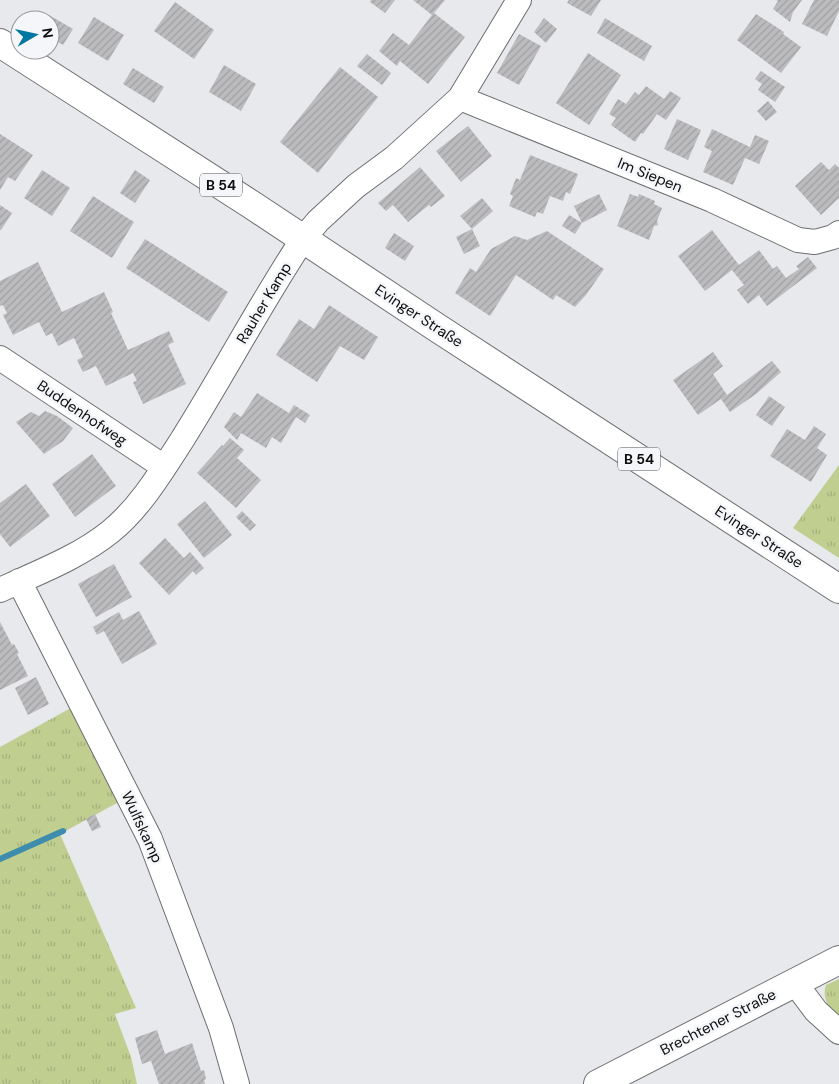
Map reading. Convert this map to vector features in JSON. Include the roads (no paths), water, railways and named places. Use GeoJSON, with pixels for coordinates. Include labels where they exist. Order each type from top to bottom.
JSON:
{"type":"FeatureCollection","features":[{"type":"Feature","properties":{"kind":"main road","name":"Evinger Straße"},"geometry":{"type":"LineString","coordinates":[[0,43],[839,589]]}},
{"type":"Feature","properties":{"kind":"main road","name":"Brechtener Straße"},"geometry":{"type":"LineString","coordinates":[[598,1084],[839,960]]}},
{"type":"Feature","properties":{"kind":"street","name":"Rauher Kamp"},"geometry":{"type":"LineString","coordinates":[[10,585],[80,551],[111,532],[136,506],[164,467],[303,239],[356,186],[394,158],[460,98],[519,0]]}},
{"type":"Feature","properties":{"kind":"street","name":"Im Siepen"},"geometry":{"type":"LineString","coordinates":[[460,98],[712,200],[798,240],[815,242],[839,234]]}},
{"type":"Feature","properties":{"kind":"street","name":"Buddenhofweg"},"geometry":{"type":"LineString","coordinates":[[0,358],[164,467]]}},
{"type":"Feature","properties":{"kind":"street","name":"Wulfskamp"},"geometry":{"type":"LineString","coordinates":[[10,585],[150,839],[221,1028],[236,1084]]}},
{"type":"Feature","properties":{"kind":"street"},"geometry":{"type":"LineString","coordinates":[[796,983],[816,1011],[839,1032]]}},
{"type":"Feature","properties":{"kind":"waterway"},"geometry":{"type":"LineString","coordinates":[[0,859],[63,831]]}}]}
